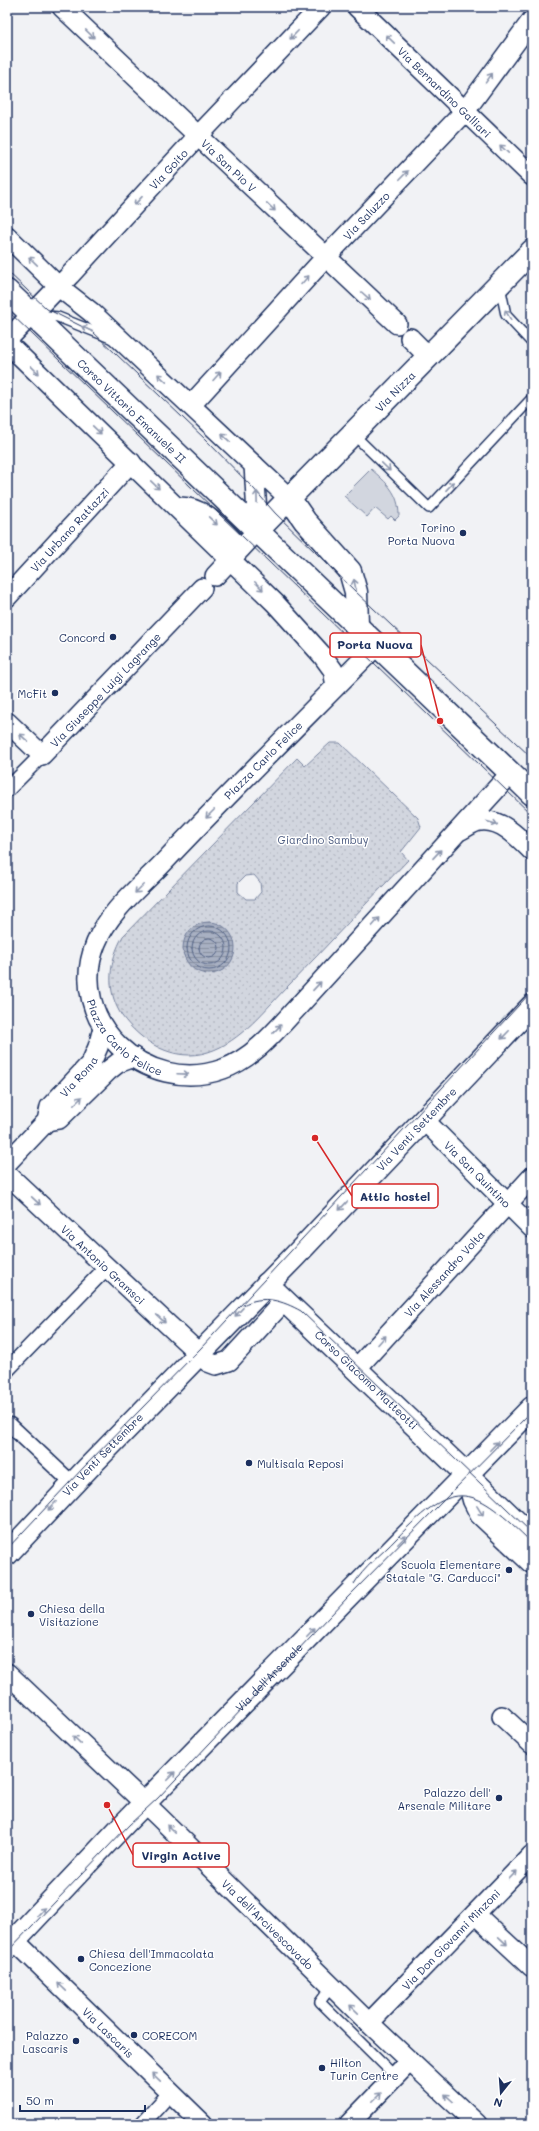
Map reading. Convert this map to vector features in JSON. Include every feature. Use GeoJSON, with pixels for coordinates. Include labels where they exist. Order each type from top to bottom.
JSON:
{"type":"FeatureCollection","features":[{"type":"Feature","properties":{"kind":"street","name":"Via San Pio V"},"geometry":{"type":"LineString","coordinates":[[62,7],[325,258],[397,324]]}},
{"type":"Feature","properties":{"kind":"street","name":"Via Goito"},"geometry":{"type":"LineString","coordinates":[[7,340],[59,287],[198,136],[321,7]]}},
{"type":"Feature","properties":{"kind":"street","name":"Via Bernardino Galliari"},"geometry":{"type":"LineString","coordinates":[[357,7],[532,176]]}},
{"type":"Feature","properties":{"kind":"street","name":"Via Saluzzo"},"geometry":{"type":"LineString","coordinates":[[191,405],[325,258],[465,111],[532,20]]}},
{"type":"Feature","properties":{"kind":"street"},"geometry":{"type":"LineString","coordinates":[[7,236],[59,287],[91,312],[124,342],[289,498],[305,521],[350,571],[356,592],[357,624]]}},
{"type":"Feature","properties":{"kind":"street","name":"Via Nizza"},"geometry":{"type":"LineString","coordinates":[[258,530],[532,251]]}},
{"type":"Feature","properties":{"kind":"street","name":"Corso Vittorio Emanuele II"},"geometry":{"type":"LineString","coordinates":[[7,291],[357,624],[532,794]]}},
{"type":"Feature","properties":{"kind":"street"},"geometry":{"type":"LineString","coordinates":[[410,338],[429,357]]}},
{"type":"Feature","properties":{"kind":"street"},"geometry":{"type":"LineString","coordinates":[[7,343],[178,508],[193,508],[203,513],[334,670],[336,686]]}},
{"type":"Feature","properties":{"kind":"street","name":"Via Urbano Rattazzi"},"geometry":{"type":"LineString","coordinates":[[7,598],[131,462]]}},
{"type":"Feature","properties":{"kind":"street"},"geometry":{"type":"LineString","coordinates":[[254,464],[258,530]]}},
{"type":"Feature","properties":{"kind":"street","name":"Via Giuseppe Luigi Lagrange"},"geometry":{"type":"LineString","coordinates":[[7,790],[258,530]]}},
{"type":"Feature","properties":{"kind":"street","name":"Piazza Carlo Felice"},"geometry":{"type":"LineString","coordinates":[[384,650],[378,647],[372,650],[191,834],[106,923],[96,944],[89,974],[92,1004],[103,1028],[119,1047],[156,1069],[180,1074],[216,1072],[243,1060],[295,1010],[510,773]]}},
{"type":"Feature","properties":{"kind":"street"},"geometry":{"type":"LineString","coordinates":[[7,722],[42,754]]}},
{"type":"Feature","properties":{"kind":"street"},"geometry":{"type":"LineString","coordinates":[[456,833],[473,823],[481,821],[489,822],[512,832],[532,851]]}},
{"type":"Feature","properties":{"kind":"street","name":"Via Venti Settembre"},"geometry":{"type":"LineString","coordinates":[[7,1554],[72,1484],[199,1355],[532,1006]]}},
{"type":"Feature","properties":{"kind":"street","name":"Via Roma"},"geometry":{"type":"LineString","coordinates":[[7,1163],[47,1121],[50,1106],[91,1063],[98,1047],[103,1028]]}},
{"type":"Feature","properties":{"kind":"street","name":"Via Roma"},"geometry":{"type":"LineString","coordinates":[[47,1121],[59,1119],[109,1070],[118,1063],[134,1057]]}},
{"type":"Feature","properties":{"kind":"street","name":"Via San Quintino"},"geometry":{"type":"LineString","coordinates":[[424,1120],[532,1228]]}},
{"type":"Feature","properties":{"kind":"street","name":"Via Antonio Gramsci"},"geometry":{"type":"LineString","coordinates":[[7,1174],[199,1355]]}},
{"type":"Feature","properties":{"kind":"street","name":"Via Alessandro Volta"},"geometry":{"type":"LineString","coordinates":[[356,1369],[532,1177]]}},
{"type":"Feature","properties":{"kind":"street"},"geometry":{"type":"LineString","coordinates":[[7,1370],[107,1267]]}},
{"type":"Feature","properties":{"kind":"street","name":"Corso Giacomo Matteotti"},"geometry":{"type":"LineString","coordinates":[[267,1284],[532,1537]]}},
{"type":"Feature","properties":{"kind":"street"},"geometry":{"type":"LineString","coordinates":[[199,1355],[216,1365],[226,1363],[284,1301]]}},
{"type":"Feature","properties":{"kind":"street","name":"Via dell'Arsenale"},"geometry":{"type":"LineString","coordinates":[[11,1944],[144,1804],[532,1408]]}},
{"type":"Feature","properties":{"kind":"street"},"geometry":{"type":"LineString","coordinates":[[10,1425],[72,1484]]}},
{"type":"Feature","properties":{"kind":"street"},"geometry":{"type":"LineString","coordinates":[[467,1474],[474,1500],[481,1514],[532,1562]]}},
{"type":"Feature","properties":{"kind":"street","name":"Via dell'Arcivescovado"},"geometry":{"type":"LineString","coordinates":[[7,1673],[144,1804],[331,1987],[477,2124]]}},
{"type":"Feature","properties":{"kind":"street"},"geometry":{"type":"LineString","coordinates":[[502,1716],[532,1744]]}},
{"type":"Feature","properties":{"kind":"street","name":"Via Don Giovanni Minzoni"},"geometry":{"type":"LineString","coordinates":[[369,2023],[532,1855]]}},
{"type":"Feature","properties":{"kind":"street"},"geometry":{"type":"LineString","coordinates":[[475,1914],[532,1967]]}},
{"type":"Feature","properties":{"kind":"street","name":"Via Lascaris"},"geometry":{"type":"LineString","coordinates":[[11,1944],[171,2092],[203,2124]]}},
{"type":"Feature","properties":{"kind":"street"},"geometry":{"type":"LineString","coordinates":[[349,2124],[410,2061]]}},
{"type":"Feature","properties":{"kind":"street"},"geometry":{"type":"LineString","coordinates":[[142,2124],[171,2092]]}},
{"type":"Feature","properties":{"kind":"lane"},"geometry":{"type":"LineString","coordinates":[[500,284],[506,315],[531,340]]}},
{"type":"Feature","properties":{"kind":"lane"},"geometry":{"type":"LineString","coordinates":[[32,315],[58,317],[124,342]]}},
{"type":"Feature","properties":{"kind":"lane"},"geometry":{"type":"LineString","coordinates":[[353,434],[429,508],[532,398]]}},
{"type":"Feature","properties":{"kind":"lane"},"geometry":{"type":"LineString","coordinates":[[331,1987],[320,2002],[396,2077]]}},
{"type":"Feature","properties":{"kind":"green space"},"geometry":{"type":"Polygon","coordinates":[[[371,469],[387,484],[397,501],[399,516],[395,520],[391,516],[388,519],[375,508],[367,517],[344,496],[371,469]]]}},
{"type":"Feature","properties":{"kind":"green space","name":"Giardino Sambuy"},"geometry":{"type":"Polygon","coordinates":[[[330,743],[340,743],[418,818],[421,827],[401,852],[408,860],[262,1014],[231,1041],[208,1052],[195,1055],[183,1055],[159,1048],[139,1034],[122,1016],[113,996],[111,986],[112,965],[123,936],[297,758],[305,766],[330,743]],[[254,875],[245,876],[238,883],[238,892],[246,899],[255,899],[261,892],[260,882],[254,875]],[[183,953],[190,964],[199,971],[211,972],[224,969],[183,953]]]}},
{"type":"Feature","properties":{"kind":"water"},"geometry":{"type":"Polygon","coordinates":[[[209,922],[219,924],[227,930],[233,938],[235,948],[233,958],[227,966],[219,972],[209,974],[199,972],[191,966],[185,958],[183,948],[185,938],[191,930],[199,924],[209,922]]]}},
{"type":"Feature","properties":{"kind":"tram line"},"geometry":{"type":"LineString","coordinates":[[7,271],[47,309],[93,332],[205,439],[254,489],[275,513],[356,592],[532,758]]}},
{"type":"Feature","properties":{"kind":"tram line"},"geometry":{"type":"LineString","coordinates":[[7,310],[532,815]]}},
{"type":"Feature","properties":{"kind":"tram line"},"geometry":{"type":"LineString","coordinates":[[7,1549],[84,1467],[201,1348],[532,991]]}},
{"type":"Feature","properties":{"kind":"tram line"},"geometry":{"type":"LineString","coordinates":[[243,1305],[265,1299],[287,1304],[301,1311],[532,1533]]}},
{"type":"Feature","properties":{"kind":"tram line"},"geometry":{"type":"LineString","coordinates":[[7,1952],[129,1825],[158,1798],[347,1598],[532,1411]]}},
{"type":"Feature","properties":{"kind":"tram line"},"geometry":{"type":"LineString","coordinates":[[354,1584],[368,1566],[417,1519],[434,1505],[450,1498],[465,1496],[479,1500],[495,1509],[532,1543]]}},
{"type":"Feature","properties":{"kind":"place","name":"Torino Porta Nuova"},"geometry":{"type":"Point","coordinates":[463,533]}},
{"type":"Feature","properties":{"kind":"place","name":"Concord"},"geometry":{"type":"Point","coordinates":[113,637]}},
{"type":"Feature","properties":{"kind":"place","name":"McFit"},"geometry":{"type":"Point","coordinates":[55,693]}},
{"type":"Feature","properties":{"kind":"place","name":"Porta Nuova"},"geometry":{"type":"Point","coordinates":[440,721]}},
{"type":"Feature","properties":{"kind":"place","name":"Attic hostel"},"geometry":{"type":"Point","coordinates":[315,1138]}},
{"type":"Feature","properties":{"kind":"place","name":"Multisala Reposi"},"geometry":{"type":"Point","coordinates":[249,1463]}},
{"type":"Feature","properties":{"kind":"place","name":"Scuola Elementare Statale \"G. Carducci\""},"geometry":{"type":"Point","coordinates":[509,1570]}},
{"type":"Feature","properties":{"kind":"place","name":"Chiesa della Visitazione"},"geometry":{"type":"Point","coordinates":[31,1614]}},
{"type":"Feature","properties":{"kind":"place","name":"Palazzo dell' Arsenale Militare"},"geometry":{"type":"Point","coordinates":[499,1798]}},
{"type":"Feature","properties":{"kind":"place","name":"Virgin Active"},"geometry":{"type":"Point","coordinates":[107,1805]}},
{"type":"Feature","properties":{"kind":"place","name":"Chiesa dell'Immacolata Concezione"},"geometry":{"type":"Point","coordinates":[81,1959]}},
{"type":"Feature","properties":{"kind":"place","name":"CORECOM"},"geometry":{"type":"Point","coordinates":[134,2035]}},
{"type":"Feature","properties":{"kind":"place","name":"Palazzo Lascaris"},"geometry":{"type":"Point","coordinates":[76,2041]}},
{"type":"Feature","properties":{"kind":"place","name":"Hilton Turin Centre"},"geometry":{"type":"Point","coordinates":[322,2068]}}]}
